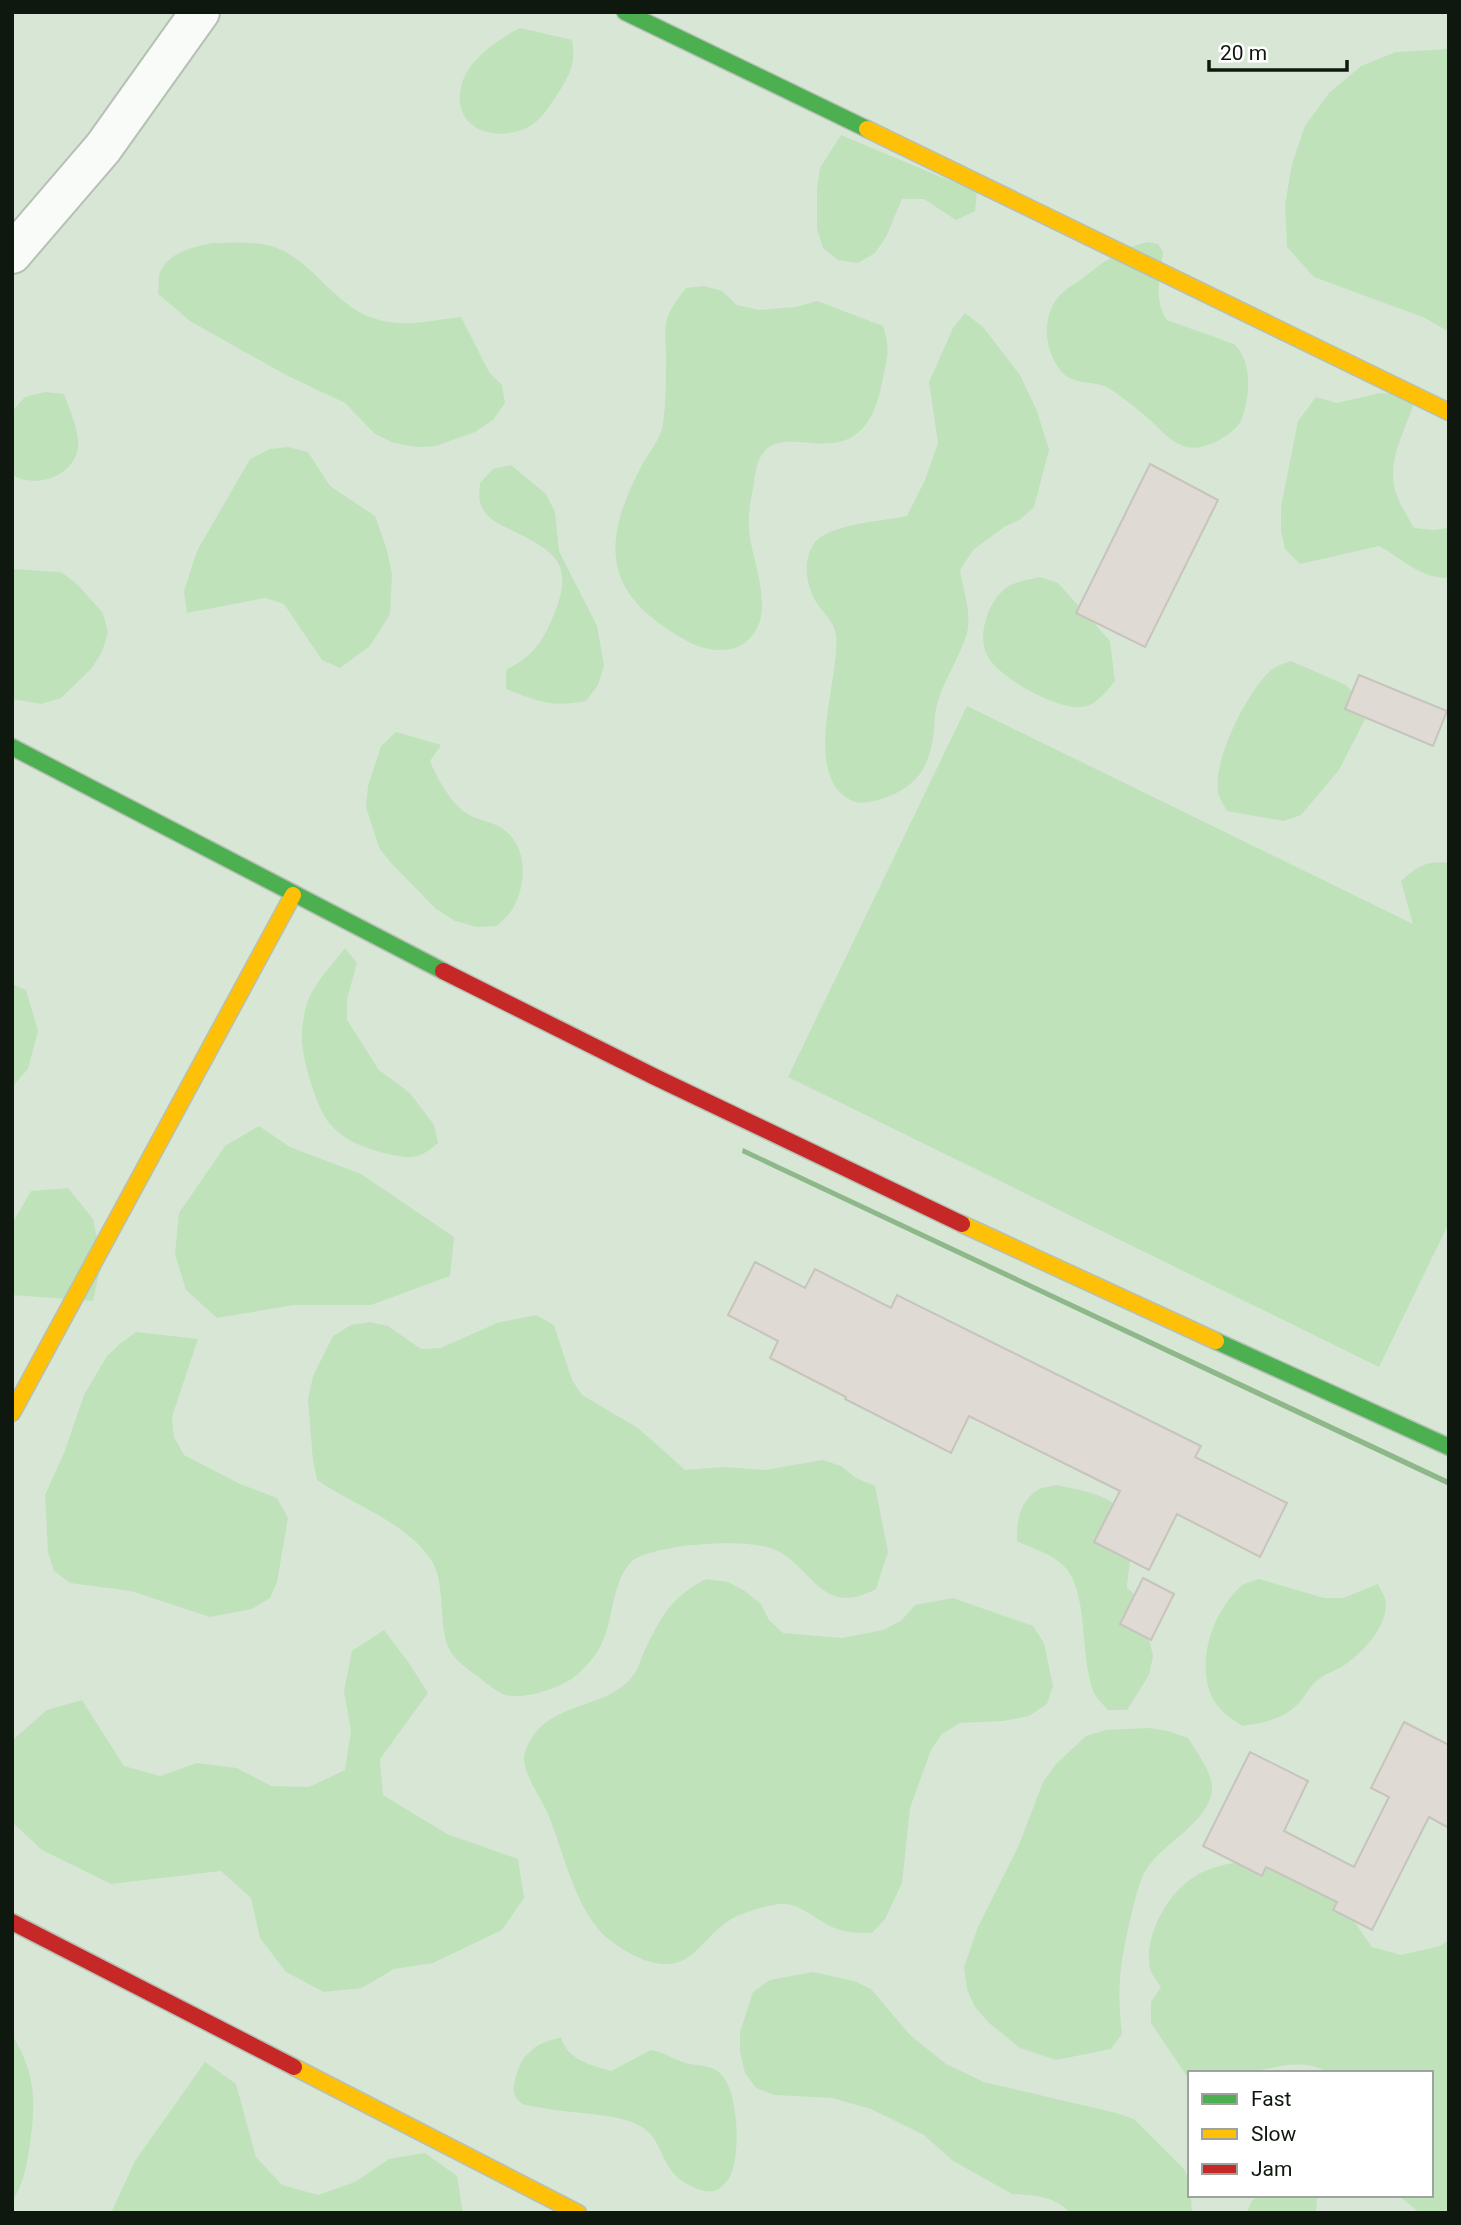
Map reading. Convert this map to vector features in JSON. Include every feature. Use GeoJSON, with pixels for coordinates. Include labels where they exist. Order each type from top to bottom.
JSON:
{"type":"FeatureCollection","features":[{"type":"Feature","properties":{"kind":"street"},"geometry":{"type":"LineString","coordinates":[[12,254],[103,148],[200,12]]}},
{"type":"Feature","properties":{"kind":"street"},"geometry":{"type":"LineString","coordinates":[[625,12],[1449,412]]}},
{"type":"Feature","properties":{"kind":"street"},"geometry":{"type":"LineString","coordinates":[[12,747],[293,895],[657,1078],[1094,1286],[1449,1447]]}},
{"type":"Feature","properties":{"kind":"street"},"geometry":{"type":"LineString","coordinates":[[12,1413],[293,895]]}},
{"type":"Feature","properties":{"kind":"street"},"geometry":{"type":"LineString","coordinates":[[12,1922],[578,2213]]}},
{"type":"Feature","properties":{"kind":"shaded area"},"geometry":{"type":"Polygon","coordinates":[[[520,28],[572,40],[571,69],[552,103],[533,124],[507,133],[482,130],[471,124],[464,115],[460,102],[464,77],[484,52],[520,28]]]}},
{"type":"Feature","properties":{"kind":"shaded area"},"geometry":{"type":"Polygon","coordinates":[[[1449,49],[1449,332],[1425,318],[1314,277],[1287,247],[1285,205],[1292,164],[1305,126],[1329,93],[1361,66],[1396,52],[1449,49]]]}},
{"type":"Feature","properties":{"kind":"shaded area"},"geometry":{"type":"Polygon","coordinates":[[[841,135],[977,192],[975,211],[956,220],[924,199],[902,199],[886,237],[875,253],[858,263],[838,260],[823,248],[817,229],[817,189],[820,168],[841,135]]]}},
{"type":"Feature","properties":{"kind":"shaded area"},"geometry":{"type":"Polygon","coordinates":[[[1148,242],[1158,244],[1163,252],[1159,296],[1167,320],[1234,344],[1245,362],[1248,391],[1242,418],[1232,432],[1198,448],[1174,441],[1107,387],[1067,376],[1055,362],[1048,342],[1050,311],[1062,293],[1116,254],[1148,242]]]}},
{"type":"Feature","properties":{"kind":"shaded area"},"geometry":{"type":"Polygon","coordinates":[[[213,243],[253,243],[277,248],[303,264],[349,305],[386,322],[408,323],[461,317],[489,372],[502,385],[505,403],[493,420],[475,432],[436,446],[417,447],[394,443],[375,434],[345,403],[286,375],[190,321],[158,294],[160,272],[169,260],[190,249],[213,243]]]}},
{"type":"Feature","properties":{"kind":"shaded area"},"geometry":{"type":"Polygon","coordinates":[[[704,286],[722,291],[737,305],[759,310],[796,307],[817,301],[883,326],[888,348],[882,383],[872,414],[858,432],[842,441],[824,444],[774,444],[761,456],[755,475],[749,524],[761,588],[761,617],[756,630],[747,641],[726,650],[701,647],[687,641],[660,624],[639,606],[625,587],[618,567],[615,545],[628,496],[663,425],[667,319],[686,288],[704,286]]]}},
{"type":"Feature","properties":{"kind":"shaded area"},"geometry":{"type":"Polygon","coordinates":[[[965,313],[983,327],[1020,375],[1037,411],[1049,450],[1034,507],[1021,519],[1004,527],[973,550],[960,570],[968,610],[967,633],[938,701],[931,750],[923,769],[911,784],[893,795],[860,803],[847,798],[834,785],[827,767],[826,722],[836,636],[831,621],[812,594],[807,572],[808,558],[813,545],[830,532],[856,524],[907,516],[925,480],[938,443],[929,382],[953,328],[965,313]]]}},
{"type":"Feature","properties":{"kind":"shaded area"},"geometry":{"type":"Polygon","coordinates":[[[45,392],[64,394],[76,427],[78,448],[69,466],[52,478],[32,481],[22,479],[12,475],[12,411],[25,397],[45,392]]]}},
{"type":"Feature","properties":{"kind":"shaded area"},"geometry":{"type":"Polygon","coordinates":[[[1380,393],[1416,396],[1395,456],[1393,481],[1414,528],[1449,528],[1449,578],[1420,571],[1379,546],[1300,564],[1285,549],[1281,530],[1281,507],[1298,421],[1316,397],[1337,403],[1380,393]]]}},
{"type":"Feature","properties":{"kind":"shaded area"},"geometry":{"type":"Polygon","coordinates":[[[288,447],[308,452],[330,486],[375,516],[387,550],[392,574],[390,614],[370,646],[340,668],[322,660],[284,604],[265,598],[187,613],[184,591],[197,551],[250,459],[270,449],[288,447]]]}},
{"type":"Feature","properties":{"kind":"shaded area"},"geometry":{"type":"Polygon","coordinates":[[[511,465],[546,494],[555,512],[559,551],[597,626],[604,666],[598,685],[586,701],[563,704],[545,702],[506,689],[506,670],[529,655],[544,636],[559,600],[562,585],[562,572],[550,553],[492,520],[481,505],[480,483],[493,469],[511,465]]]}},
{"type":"Feature","properties":{"kind":"shaded area"},"geometry":{"type":"Polygon","coordinates":[[[12,569],[61,572],[77,584],[103,613],[108,632],[102,652],[91,669],[61,698],[41,704],[12,699],[12,569]]]}},
{"type":"Feature","properties":{"kind":"shaded area"},"geometry":{"type":"Polygon","coordinates":[[[1040,577],[1058,583],[1110,641],[1115,681],[1099,699],[1087,706],[1062,704],[1031,692],[1002,673],[986,653],[984,628],[994,602],[1009,586],[1040,577]]]}},
{"type":"Feature","properties":{"kind":"shaded area"},"geometry":{"type":"Polygon","coordinates":[[[1291,661],[1346,685],[1361,701],[1365,719],[1339,770],[1301,815],[1284,821],[1227,811],[1219,794],[1218,778],[1226,745],[1242,710],[1262,680],[1273,669],[1291,661]]]}},
{"type":"Feature","properties":{"kind":"shaded area"},"geometry":{"type":"Polygon","coordinates":[[[967,706],[1413,924],[1401,881],[1422,866],[1449,863],[1449,1223],[1379,1367],[788,1077],[967,706]]]}},
{"type":"Feature","properties":{"kind":"shaded area"},"geometry":{"type":"Polygon","coordinates":[[[396,732],[441,745],[430,761],[452,800],[466,813],[496,825],[515,841],[522,863],[521,888],[512,910],[497,926],[477,927],[455,921],[436,909],[379,848],[366,807],[368,786],[381,746],[396,732]]]}},
{"type":"Feature","properties":{"kind":"shaded area"},"geometry":{"type":"Polygon","coordinates":[[[345,948],[357,963],[347,999],[347,1020],[379,1070],[410,1093],[434,1125],[438,1143],[419,1156],[384,1153],[347,1139],[329,1123],[315,1096],[303,1052],[304,1015],[315,986],[345,948]]]}},
{"type":"Feature","properties":{"kind":"shaded area"},"geometry":{"type":"Polygon","coordinates":[[[12,984],[26,990],[38,1031],[28,1069],[12,1087],[12,984]]]}},
{"type":"Feature","properties":{"kind":"shaded area"},"geometry":{"type":"Polygon","coordinates":[[[259,1126],[290,1147],[361,1174],[454,1237],[450,1276],[371,1305],[294,1305],[217,1318],[186,1290],[175,1254],[179,1213],[225,1146],[259,1126]]]}},
{"type":"Feature","properties":{"kind":"shaded area"},"geometry":{"type":"Polygon","coordinates":[[[743,1148],[1449,1480],[1449,1486],[742,1153],[743,1148]]]}},
{"type":"Feature","properties":{"kind":"shaded area"},"geometry":{"type":"Polygon","coordinates":[[[68,1188],[93,1219],[102,1261],[93,1301],[12,1295],[12,1224],[31,1191],[68,1188]]]}},
{"type":"Feature","properties":{"kind":"shaded area"},"geometry":{"type":"Polygon","coordinates":[[[536,1315],[554,1325],[572,1380],[582,1395],[638,1428],[685,1470],[724,1467],[765,1470],[823,1460],[841,1466],[856,1478],[875,1486],[888,1552],[876,1589],[857,1597],[842,1598],[829,1594],[787,1557],[764,1546],[722,1543],[670,1548],[637,1558],[625,1570],[616,1590],[599,1649],[571,1679],[542,1692],[511,1696],[495,1689],[464,1666],[448,1646],[436,1571],[423,1549],[380,1516],[317,1480],[308,1399],[313,1376],[333,1336],[351,1325],[370,1322],[388,1326],[421,1349],[441,1348],[497,1323],[536,1315]]]}},
{"type":"Feature","properties":{"kind":"shaded area"},"geometry":{"type":"Polygon","coordinates":[[[136,1332],[198,1339],[172,1417],[174,1437],[184,1455],[240,1484],[277,1498],[288,1518],[277,1582],[270,1598],[252,1609],[210,1617],[131,1591],[70,1583],[54,1571],[48,1553],[45,1495],[64,1453],[84,1395],[107,1356],[136,1332]]]}},
{"type":"Feature","properties":{"kind":"shaded area"},"geometry":{"type":"Polygon","coordinates":[[[1057,1485],[1106,1499],[1125,1513],[1130,1524],[1132,1544],[1127,1588],[1140,1599],[1153,1656],[1149,1675],[1127,1710],[1108,1710],[1094,1693],[1087,1663],[1079,1597],[1068,1571],[1051,1557],[1017,1541],[1017,1526],[1027,1499],[1039,1489],[1057,1485]]]}},
{"type":"Feature","properties":{"kind":"shaded area"},"geometry":{"type":"Polygon","coordinates":[[[706,1579],[728,1582],[745,1591],[761,1604],[769,1620],[783,1633],[842,1638],[883,1630],[901,1621],[915,1605],[953,1598],[1033,1626],[1044,1643],[1053,1686],[1047,1704],[1029,1716],[1003,1721],[960,1723],[942,1734],[931,1750],[910,1808],[902,1883],[885,1919],[872,1933],[840,1930],[798,1907],[773,1905],[737,1916],[692,1954],[682,1961],[669,1964],[653,1962],[629,1953],[615,1944],[599,1930],[582,1903],[548,1814],[528,1775],[524,1759],[527,1748],[539,1728],[551,1719],[607,1695],[631,1678],[667,1610],[693,1586],[706,1579]]]}},
{"type":"Feature","properties":{"kind":"shaded area"},"geometry":{"type":"Polygon","coordinates":[[[1259,1579],[1324,1598],[1343,1598],[1378,1584],[1386,1608],[1379,1628],[1366,1646],[1343,1666],[1319,1679],[1292,1709],[1273,1720],[1243,1726],[1222,1710],[1212,1697],[1207,1683],[1206,1654],[1214,1625],[1229,1599],[1241,1586],[1259,1579]]]}},
{"type":"Feature","properties":{"kind":"shaded area"},"geometry":{"type":"Polygon","coordinates":[[[384,1630],[428,1693],[380,1759],[383,1795],[447,1834],[518,1859],[524,1898],[502,1930],[433,1963],[394,1969],[362,1988],[324,1992],[286,1972],[260,1938],[251,1898],[221,1871],[111,1884],[42,1850],[12,1822],[12,1745],[15,1738],[47,1710],[82,1700],[124,1766],[160,1776],[197,1763],[237,1768],[271,1786],[309,1787],[345,1770],[351,1731],[344,1691],[352,1651],[384,1630]]]}},
{"type":"Feature","properties":{"kind":"shaded area"},"geometry":{"type":"Polygon","coordinates":[[[1149,1728],[1188,1738],[1209,1773],[1212,1789],[1200,1816],[1155,1858],[1140,1883],[1122,1958],[1119,2001],[1122,2034],[1111,2049],[1056,2060],[1020,2048],[989,2023],[975,2007],[967,1989],[964,1967],[978,1927],[1019,1845],[1043,1782],[1056,1764],[1086,1736],[1106,1730],[1149,1728]]]}},
{"type":"Feature","properties":{"kind":"shaded area"},"geometry":{"type":"Polygon","coordinates":[[[1279,1860],[1334,1893],[1372,1947],[1401,1955],[1440,1946],[1449,1940],[1449,2213],[1420,2213],[1400,2197],[1433,2197],[1433,2071],[1325,2071],[1307,2065],[1296,2065],[1257,2071],[1188,2071],[1188,2078],[1151,2023],[1151,2002],[1161,1987],[1150,1969],[1149,1955],[1151,1940],[1162,1911],[1171,1898],[1193,1877],[1223,1865],[1279,1860]]]}},
{"type":"Feature","properties":{"kind":"shaded area"},"geometry":{"type":"Polygon","coordinates":[[[813,1972],[854,1981],[871,1989],[910,2035],[946,2064],[984,2082],[1134,2119],[1184,2169],[1188,2178],[1188,2197],[1191,2197],[1192,2213],[1070,2213],[1051,2200],[1013,2194],[1023,2200],[953,2161],[924,2135],[871,2109],[832,2098],[775,2095],[756,2088],[745,2073],[740,2052],[740,2032],[753,1992],[770,1980],[813,1972]]]}},
{"type":"Feature","properties":{"kind":"shaded area"},"geometry":{"type":"Polygon","coordinates":[[[12,2035],[26,2063],[33,2104],[25,2170],[12,2201],[12,2035]]]}},
{"type":"Feature","properties":{"kind":"shaded area"},"geometry":{"type":"Polygon","coordinates":[[[561,2037],[574,2056],[588,2064],[611,2071],[651,2050],[720,2073],[735,2109],[737,2141],[728,2180],[719,2189],[709,2192],[687,2184],[670,2169],[650,2134],[632,2122],[521,2103],[516,2098],[514,2089],[522,2061],[538,2045],[561,2037]]]}},
{"type":"Feature","properties":{"kind":"shaded area"},"geometry":{"type":"Polygon","coordinates":[[[205,2062],[236,2084],[256,2157],[282,2185],[318,2195],[355,2182],[389,2159],[425,2153],[457,2176],[463,2213],[111,2213],[135,2161],[205,2062]]]}},
{"type":"Feature","properties":{"kind":"shaded area"},"geometry":{"type":"Polygon","coordinates":[[[1257,2197],[1317,2197],[1316,2213],[1247,2213],[1251,2202],[1257,2197]]]}},
{"type":"Feature","properties":{"kind":"building"},"geometry":{"type":"Polygon","coordinates":[[[1150,464],[1218,500],[1145,647],[1076,613],[1150,464]]]}},
{"type":"Feature","properties":{"kind":"building"},"geometry":{"type":"Polygon","coordinates":[[[1359,675],[1447,711],[1433,746],[1345,709],[1359,675]]]}},
{"type":"Feature","properties":{"kind":"building"},"geometry":{"type":"Polygon","coordinates":[[[755,1262],[805,1288],[815,1269],[891,1308],[897,1295],[1201,1446],[1195,1457],[1287,1503],[1260,1557],[1177,1514],[1149,1570],[1094,1542],[1120,1491],[969,1416],[951,1453],[770,1358],[778,1341],[728,1315],[755,1262]]]}},
{"type":"Feature","properties":{"kind":"building"},"geometry":{"type":"Polygon","coordinates":[[[1143,1578],[1174,1594],[1151,1640],[1120,1624],[1143,1578]]]}},
{"type":"Feature","properties":{"kind":"building"},"geometry":{"type":"Polygon","coordinates":[[[1404,1722],[1449,1745],[1449,1828],[1429,1817],[1372,1930],[1333,1910],[1337,1902],[1266,1867],[1262,1876],[1203,1846],[1250,1752],[1308,1781],[1284,1831],[1354,1867],[1389,1797],[1371,1788],[1404,1722]]]}},
{"type":"Feature","properties":{"kind":"traffic: fast"},"geometry":{"type":"LineString","coordinates":[[625,12],[867,129]]}},
{"type":"Feature","properties":{"kind":"traffic: fast"},"geometry":{"type":"LineString","coordinates":[[12,747],[443,971]]}},
{"type":"Feature","properties":{"kind":"traffic: fast"},"geometry":{"type":"LineString","coordinates":[[1216,1341],[1449,1447]]}},
{"type":"Feature","properties":{"kind":"traffic: slow"},"geometry":{"type":"LineString","coordinates":[[867,129],[1449,412]]}},
{"type":"Feature","properties":{"kind":"traffic: slow"},"geometry":{"type":"LineString","coordinates":[[12,1413],[293,895]]}},
{"type":"Feature","properties":{"kind":"traffic: slow"},"geometry":{"type":"LineString","coordinates":[[962,1224],[1216,1341]]}},
{"type":"Feature","properties":{"kind":"traffic: slow"},"geometry":{"type":"LineString","coordinates":[[294,2067],[578,2213]]}},
{"type":"Feature","properties":{"kind":"traffic: jam"},"geometry":{"type":"LineString","coordinates":[[443,971],[655,1077],[962,1224]]}},
{"type":"Feature","properties":{"kind":"traffic: jam"},"geometry":{"type":"LineString","coordinates":[[12,1922],[294,2067]]}}]}
